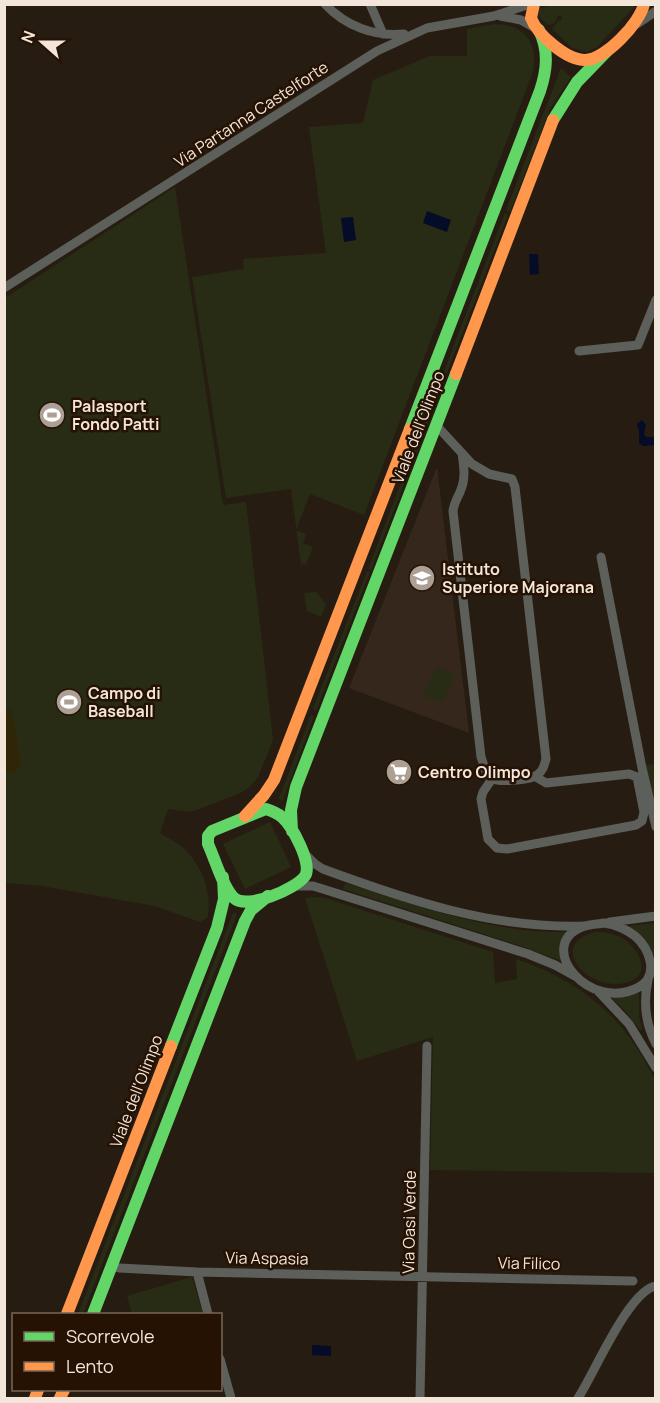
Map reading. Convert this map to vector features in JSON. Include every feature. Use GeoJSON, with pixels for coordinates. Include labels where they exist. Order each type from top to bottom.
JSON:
{"type":"FeatureCollection","features":[{"type":"Feature","properties":{"kind":"street"},"geometry":{"type":"LineString","coordinates":[[325,4],[333,13],[354,26],[383,34],[416,32]]}},
{"type":"Feature","properties":{"kind":"street"},"geometry":{"type":"LineString","coordinates":[[370,4],[383,34]]}},
{"type":"Feature","properties":{"kind":"street","name":"Via Partanna Castelforte"},"geometry":{"type":"LineString","coordinates":[[4,288],[366,58],[416,32],[494,16],[532,4]]}},
{"type":"Feature","properties":{"kind":"street","name":"Viale dell'Olimpo"},"geometry":{"type":"LineString","coordinates":[[245,816],[274,780],[540,91],[546,68],[547,51],[531,16],[532,4]]}},
{"type":"Feature","properties":{"kind":"street","name":"Viale dell'Olimpo"},"geometry":{"type":"LineString","coordinates":[[292,831],[291,810],[294,794],[558,110],[577,81],[640,16],[644,4]]}},
{"type":"Feature","properties":{"kind":"street"},"geometry":{"type":"LineString","coordinates":[[494,5],[494,16],[521,20],[538,30],[565,54],[579,60],[592,59],[608,50]]}},
{"type":"Feature","properties":{"kind":"street"},"geometry":{"type":"LineString","coordinates":[[627,30],[656,12]]}},
{"type":"Feature","properties":{"kind":"street"},"geometry":{"type":"LineString","coordinates":[[579,351],[638,345],[656,300]]}},
{"type":"Feature","properties":{"kind":"street"},"geometry":{"type":"LineString","coordinates":[[436,425],[462,453],[472,464],[489,474],[512,479],[515,487],[546,759],[543,770],[536,777],[501,782],[492,779],[486,773],[481,757],[453,511],[465,473],[462,453]]}},
{"type":"Feature","properties":{"kind":"street"},"geometry":{"type":"LineString","coordinates":[[601,558],[642,768],[656,827]]}},
{"type":"Feature","properties":{"kind":"street"},"geometry":{"type":"LineString","coordinates":[[492,779],[483,792],[481,800],[488,838],[497,848],[507,849],[636,825],[642,821],[644,812],[637,777],[629,774],[546,783],[536,777]]}},
{"type":"Feature","properties":{"kind":"street"},"geometry":{"type":"LineString","coordinates":[[266,809],[286,819],[292,831],[307,865],[306,875],[301,880],[249,904],[233,898],[207,844],[208,836],[212,831],[266,809]]}},
{"type":"Feature","properties":{"kind":"street"},"geometry":{"type":"LineString","coordinates":[[300,849],[323,869],[463,914],[509,923],[584,926],[656,916]]}},
{"type":"Feature","properties":{"kind":"street","name":"Viale dell'Olimpo"},"geometry":{"type":"LineString","coordinates":[[67,1313],[216,928],[224,898],[223,877]]}},
{"type":"Feature","properties":{"kind":"street"},"geometry":{"type":"LineString","coordinates":[[283,889],[304,885],[326,890],[528,954],[555,965],[598,991],[629,1024],[656,1068]]}},
{"type":"Feature","properties":{"kind":"street"},"geometry":{"type":"LineString","coordinates":[[93,1313],[244,921],[251,910],[268,896]]}},
{"type":"Feature","properties":{"kind":"street"},"geometry":{"type":"LineString","coordinates":[[605,923],[626,929],[647,951],[652,970],[645,995],[646,1017],[656,1044]]}},
{"type":"Feature","properties":{"kind":"street"},"geometry":{"type":"LineString","coordinates":[[575,976],[566,961],[564,948],[571,934],[584,926]]}},
{"type":"Feature","properties":{"kind":"street"},"geometry":{"type":"LineString","coordinates":[[598,991],[616,993],[631,991],[643,984],[652,970]]}},
{"type":"Feature","properties":{"kind":"street","name":"Via Oasi Verde"},"geometry":{"type":"LineString","coordinates":[[420,1398],[428,1046]]}},
{"type":"Feature","properties":{"kind":"street","name":"Via Aspasia"},"geometry":{"type":"LineString","coordinates":[[111,1266],[196,1272],[423,1276]]}},
{"type":"Feature","properties":{"kind":"street"},"geometry":{"type":"LineString","coordinates":[[196,1272],[208,1313]]}},
{"type":"Feature","properties":{"kind":"street","name":"Via Filico"},"geometry":{"type":"LineString","coordinates":[[423,1276],[633,1281]]}},
{"type":"Feature","properties":{"kind":"street"},"geometry":{"type":"LineString","coordinates":[[578,1398],[630,1305],[649,1287],[656,1286]]}},
{"type":"Feature","properties":{"kind":"street"},"geometry":{"type":"LineString","coordinates":[[222,1366],[231,1398]]}},
{"type":"Feature","properties":{"kind":"shaded area","name":"Istituto Superiore Majorana"},"geometry":{"type":"Polygon","coordinates":[[[437,467],[469,733],[349,688],[437,467]]]}},
{"type":"Feature","properties":{"kind":"green space"},"geometry":{"type":"Polygon","coordinates":[[[550,5],[636,5],[597,47],[587,52],[572,48],[552,29],[559,20],[562,20],[561,15],[557,16],[553,24],[548,25],[539,17],[539,9],[550,5]]]}},
{"type":"Feature","properties":{"kind":"green space"},"geometry":{"type":"Polygon","coordinates":[[[494,24],[514,27],[527,37],[531,44],[534,52],[533,72],[364,515],[310,494],[296,529],[291,489],[226,498],[192,277],[244,269],[243,259],[326,253],[309,127],[363,123],[373,80],[430,56],[467,56],[467,29],[494,24]]]}},
{"type":"Feature","properties":{"kind":"green space"},"geometry":{"type":"Polygon","coordinates":[[[561,68],[571,77],[550,109],[510,212],[506,210],[561,68]]]}},
{"type":"Feature","properties":{"kind":"green space"},"geometry":{"type":"Polygon","coordinates":[[[175,187],[223,505],[246,502],[273,740],[258,777],[249,788],[191,812],[168,809],[160,833],[180,845],[194,860],[207,889],[209,909],[207,918],[200,922],[155,906],[42,886],[5,883],[5,298],[175,187]]]}},
{"type":"Feature","properties":{"kind":"green space"},"geometry":{"type":"Polygon","coordinates":[[[505,213],[508,215],[440,391],[437,389],[505,213]]]}},
{"type":"Feature","properties":{"kind":"green space"},"geometry":{"type":"Polygon","coordinates":[[[436,392],[439,393],[371,570],[368,569],[436,392]]]}},
{"type":"Feature","properties":{"kind":"green space"},"geometry":{"type":"Polygon","coordinates":[[[296,530],[306,534],[303,543],[313,547],[306,564],[301,565],[296,530]]]}},
{"type":"Feature","properties":{"kind":"green space"},"geometry":{"type":"Polygon","coordinates":[[[367,571],[370,572],[316,711],[313,709],[367,571]]]}},
{"type":"Feature","properties":{"kind":"green space"},"geometry":{"type":"Polygon","coordinates":[[[317,592],[326,605],[321,617],[307,611],[304,593],[317,592]]]}},
{"type":"Feature","properties":{"kind":"green space"},"geometry":{"type":"Polygon","coordinates":[[[437,667],[455,675],[442,703],[424,695],[437,667]]]}},
{"type":"Feature","properties":{"kind":"green space"},"geometry":{"type":"Polygon","coordinates":[[[311,715],[314,716],[283,800],[280,801],[279,798],[311,715]]]}},
{"type":"Feature","properties":{"kind":"green space"},"geometry":{"type":"Polygon","coordinates":[[[655,764],[655,812],[645,765],[655,764]]]}},
{"type":"Feature","properties":{"kind":"green space"},"geometry":{"type":"Polygon","coordinates":[[[270,822],[291,867],[245,889],[223,844],[270,822]]]}},
{"type":"Feature","properties":{"kind":"green space"},"geometry":{"type":"Polygon","coordinates":[[[345,883],[426,909],[481,923],[537,931],[566,932],[562,961],[343,889],[345,883]]]}},
{"type":"Feature","properties":{"kind":"green space"},"geometry":{"type":"Polygon","coordinates":[[[305,898],[325,898],[493,952],[495,983],[517,979],[516,959],[555,975],[590,997],[620,1025],[633,1042],[654,1079],[657,1107],[655,1173],[430,1170],[433,1037],[357,1061],[305,898]]]}},
{"type":"Feature","properties":{"kind":"green space"},"geometry":{"type":"Polygon","coordinates":[[[233,913],[236,913],[83,1313],[78,1313],[233,913]]]}},
{"type":"Feature","properties":{"kind":"green space"},"geometry":{"type":"Polygon","coordinates":[[[655,923],[655,951],[653,954],[628,928],[655,923]]]}},
{"type":"Feature","properties":{"kind":"green space"},"geometry":{"type":"Polygon","coordinates":[[[595,932],[622,938],[637,952],[642,965],[638,977],[616,984],[602,982],[589,976],[579,967],[574,957],[573,947],[580,938],[595,932]]]}},
{"type":"Feature","properties":{"kind":"green space"},"geometry":{"type":"Polygon","coordinates":[[[639,992],[639,1017],[642,1029],[640,1030],[612,998],[612,996],[639,992]]]}},
{"type":"Feature","properties":{"kind":"green space"},"geometry":{"type":"Polygon","coordinates":[[[192,1277],[203,1313],[132,1313],[127,1296],[192,1277]]]}},
{"type":"Feature","properties":{"kind":"sand"},"geometry":{"type":"Polygon","coordinates":[[[5,709],[11,709],[21,764],[15,772],[5,773],[5,709]]]}},
{"type":"Feature","properties":{"kind":"water"},"geometry":{"type":"Polygon","coordinates":[[[427,211],[451,220],[447,232],[423,223],[427,211]]]}},
{"type":"Feature","properties":{"kind":"water"},"geometry":{"type":"Polygon","coordinates":[[[353,217],[356,240],[344,242],[341,218],[353,217]]]}},
{"type":"Feature","properties":{"kind":"water"},"geometry":{"type":"Polygon","coordinates":[[[529,254],[538,254],[539,274],[530,275],[529,254]]]}},
{"type":"Feature","properties":{"kind":"water"},"geometry":{"type":"Polygon","coordinates":[[[642,420],[646,425],[644,434],[646,437],[655,437],[655,445],[643,446],[639,443],[637,424],[642,420]]]}},
{"type":"Feature","properties":{"kind":"water"},"geometry":{"type":"Polygon","coordinates":[[[312,1345],[331,1346],[331,1356],[312,1355],[312,1345]]]}},
{"type":"Feature","properties":{"kind":"traffic: fast"},"geometry":{"type":"LineString","coordinates":[[410,429],[540,91],[546,60],[539,30]]}},
{"type":"Feature","properties":{"kind":"traffic: fast"},"geometry":{"type":"LineString","coordinates":[[553,120],[577,82],[608,50]]}},
{"type":"Feature","properties":{"kind":"traffic: fast"},"geometry":{"type":"LineString","coordinates":[[292,831],[291,810],[296,787],[456,374]]}},
{"type":"Feature","properties":{"kind":"traffic: fast"},"geometry":{"type":"LineString","coordinates":[[266,809],[282,817],[291,828],[304,854],[307,870],[300,881],[282,892],[260,900],[240,901],[234,898],[223,880],[208,844],[208,836],[212,831],[266,809]]}},
{"type":"Feature","properties":{"kind":"traffic: fast"},"geometry":{"type":"LineString","coordinates":[[171,1046],[217,928],[224,899],[223,877]]}},
{"type":"Feature","properties":{"kind":"traffic: fast"},"geometry":{"type":"LineString","coordinates":[[93,1313],[245,921],[251,910],[268,896]]}},
{"type":"Feature","properties":{"kind":"traffic: slow"},"geometry":{"type":"LineString","coordinates":[[534,4],[531,18],[539,31],[561,51],[569,56],[585,60],[602,54],[620,39],[636,21],[644,4]]}},
{"type":"Feature","properties":{"kind":"traffic: slow"},"geometry":{"type":"LineString","coordinates":[[456,374],[553,120]]}},
{"type":"Feature","properties":{"kind":"traffic: slow"},"geometry":{"type":"LineString","coordinates":[[245,816],[274,780],[410,429]]}},
{"type":"Feature","properties":{"kind":"traffic: slow"},"geometry":{"type":"LineString","coordinates":[[67,1313],[171,1046]]}},
{"type":"Feature","properties":{"kind":"traffic: slow"},"geometry":{"type":"LineString","coordinates":[[35,1398],[38,1391]]}},
{"type":"Feature","properties":{"kind":"traffic: slow"},"geometry":{"type":"LineString","coordinates":[[60,1398],[64,1391]]}},
{"type":"Feature","properties":{"kind":"place","name":"Palasport Fondo Patti"},"geometry":{"type":"Point","coordinates":[52,415]}},
{"type":"Feature","properties":{"kind":"place","name":"Istituto Superiore Majorana"},"geometry":{"type":"Point","coordinates":[422,578]}},
{"type":"Feature","properties":{"kind":"place","name":"Campo di Baseball"},"geometry":{"type":"Point","coordinates":[69,702]}},
{"type":"Feature","properties":{"kind":"place","name":"Centro Olimpo"},"geometry":{"type":"Point","coordinates":[399,772]}}]}
